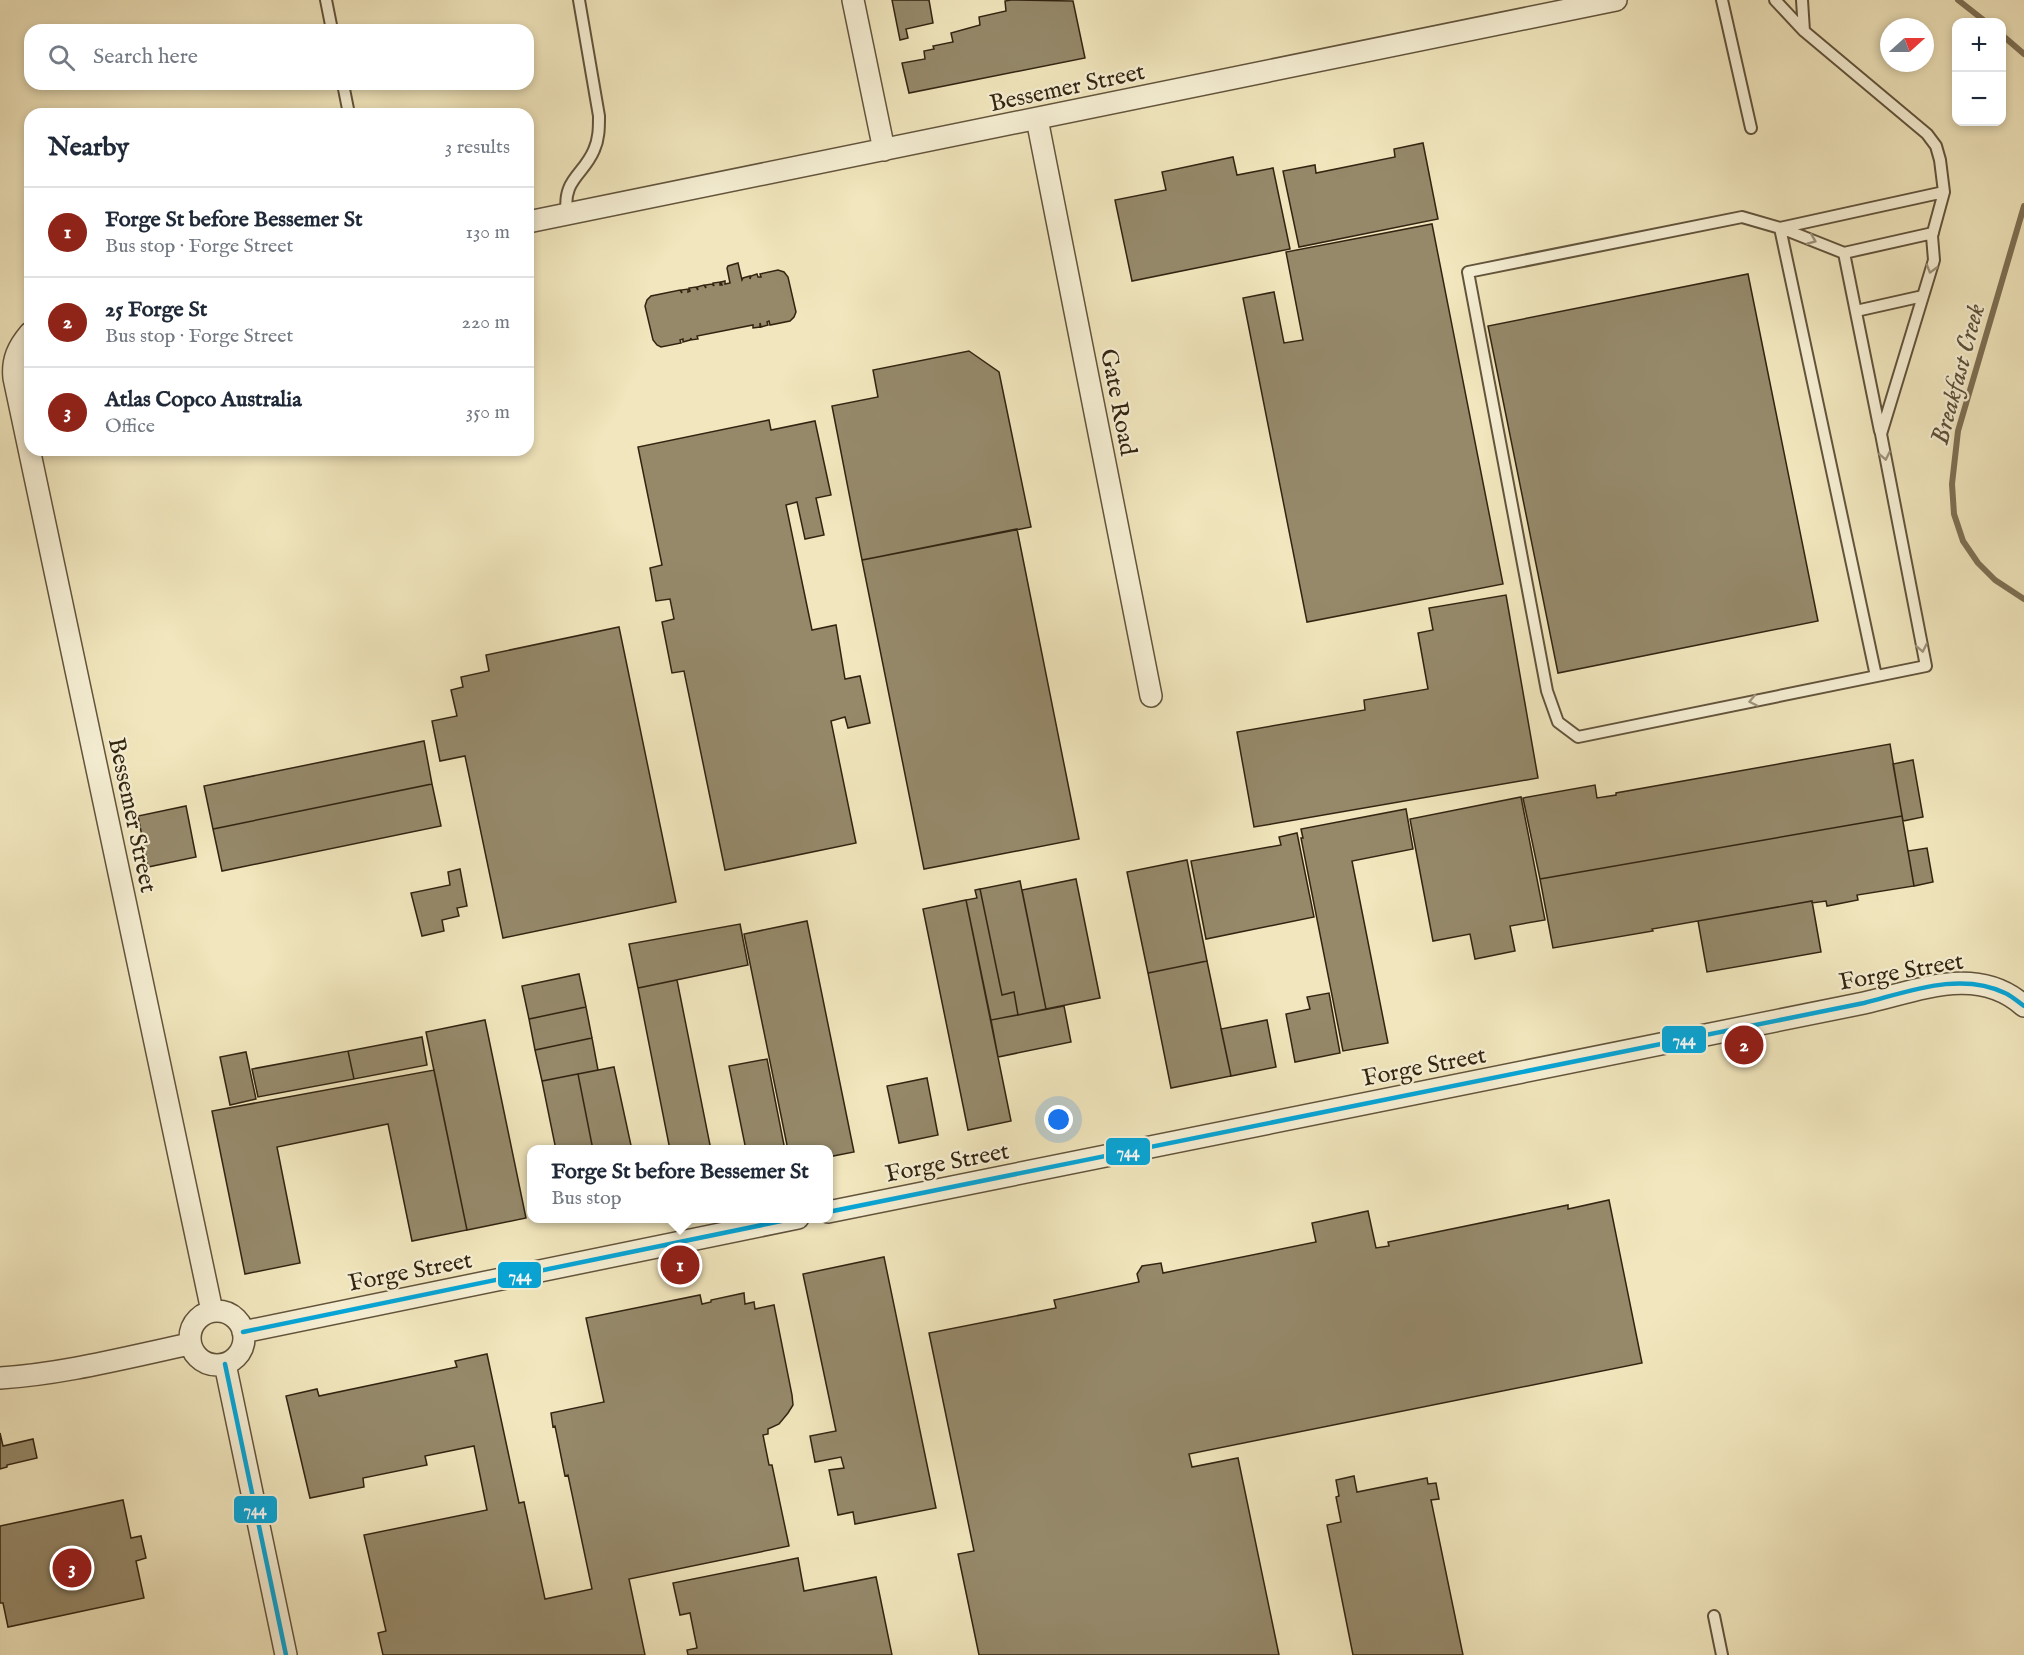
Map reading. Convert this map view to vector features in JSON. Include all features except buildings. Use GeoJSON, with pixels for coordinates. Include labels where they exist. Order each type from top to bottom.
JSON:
{"type":"FeatureCollection","features":[{"type":"Feature","properties":{"kind":"street"},"geometry":{"type":"LineString","coordinates":[[853,0],[884,150]]}},
{"type":"Feature","properties":{"kind":"street","name":"Bessemer Street"},"geometry":{"type":"LineString","coordinates":[[534,221],[1616,0]]}},
{"type":"Feature","properties":{"kind":"street","name":"Gate Road"},"geometry":{"type":"LineString","coordinates":[[1036,119],[1151,696]]}},
{"type":"Feature","properties":{"kind":"street","name":"Bessemer Street"},"geometry":{"type":"LineString","coordinates":[[24,341],[14,359],[14,378],[24,425]]}},
{"type":"Feature","properties":{"kind":"street","name":"Bessemer Street"},"geometry":{"type":"LineString","coordinates":[[31,456],[212,1311]]}},
{"type":"Feature","properties":{"kind":"street","name":"Forge Street"},"geometry":{"type":"LineString","coordinates":[[833,1211],[1944,985],[1974,982],[1998,988],[2024,1006]]}},
{"type":"Feature","properties":{"kind":"street","name":"Forge Street"},"geometry":{"type":"LineString","coordinates":[[243,1332],[774,1223]]}},
{"type":"Feature","properties":{"kind":"street"},"geometry":{"type":"LineString","coordinates":[[212,1311],[221,1311],[232,1316],[239,1323],[243,1332],[244,1341],[240,1352],[225,1364],[216,1365],[204,1362],[197,1356],[190,1344],[190,1334],[194,1323],[201,1316],[212,1311]]}},
{"type":"Feature","properties":{"kind":"street"},"geometry":{"type":"LineString","coordinates":[[0,1378],[63,1370],[190,1344]]}},
{"type":"Feature","properties":{"kind":"street"},"geometry":{"type":"LineString","coordinates":[[225,1364],[286,1655]]}},
{"type":"Feature","properties":{"kind":"lane"},"geometry":{"type":"LineString","coordinates":[[326,0],[331,24]]}},
{"type":"Feature","properties":{"kind":"lane"},"geometry":{"type":"LineString","coordinates":[[567,214],[569,187],[595,149],[599,127],[579,0]]}},
{"type":"Feature","properties":{"kind":"lane"},"geometry":{"type":"LineString","coordinates":[[1722,0],[1751,128]]}},
{"type":"Feature","properties":{"kind":"lane"},"geometry":{"type":"LineString","coordinates":[[1775,0],[1804,31],[1928,134],[1936,146],[1940,160],[1944,192],[1933,233],[1934,260],[1881,434]]}},
{"type":"Feature","properties":{"kind":"lane"},"geometry":{"type":"LineString","coordinates":[[1802,0],[1804,31]]}},
{"type":"Feature","properties":{"kind":"lane"},"geometry":{"type":"LineString","coordinates":[[344,90],[348,108]]}},
{"type":"Feature","properties":{"kind":"lane"},"geometry":{"type":"LineString","coordinates":[[1780,228],[1944,192]]}},
{"type":"Feature","properties":{"kind":"lane"},"geometry":{"type":"LineString","coordinates":[[1844,253],[1926,666],[1578,737],[1558,722],[1547,691],[1468,272],[1742,217],[1780,228],[1844,253],[1933,233]]}},
{"type":"Feature","properties":{"kind":"lane"},"geometry":{"type":"LineString","coordinates":[[1780,228],[1876,676]]}},
{"type":"Feature","properties":{"kind":"lane"},"geometry":{"type":"LineString","coordinates":[[1856,311],[1923,296]]}},
{"type":"Feature","properties":{"kind":"lane"},"geometry":{"type":"LineString","coordinates":[[1714,1616],[1722,1655]]}},
{"type":"Feature","properties":{"kind":"waterway","name":"Breakfast Creek"},"geometry":{"type":"LineString","coordinates":[[1958,0],[1981,18]]}},
{"type":"Feature","properties":{"kind":"waterway","name":"Breakfast Creek"},"geometry":{"type":"LineString","coordinates":[[2006,38],[2024,54]]}},
{"type":"Feature","properties":{"kind":"waterway","name":"Breakfast Creek"},"geometry":{"type":"LineString","coordinates":[[2024,206],[1958,431],[1952,484],[1954,514],[1963,541],[1978,563],[1995,580],[2024,599]]}},
{"type":"Feature","properties":{"kind":"transit line","name":"744"},"geometry":{"type":"LineString","coordinates":[[833,1211],[1864,1003],[1916,989],[1970,984],[2008,994],[2024,1006]]}},
{"type":"Feature","properties":{"kind":"transit line","name":"744"},"geometry":{"type":"LineString","coordinates":[[243,1332],[772,1223]]}},
{"type":"Feature","properties":{"kind":"transit line","name":"744"},"geometry":{"type":"LineString","coordinates":[[225,1364],[286,1655]]}},
{"type":"Feature","properties":{"kind":"place","name":"25 Forge St"},"geometry":{"type":"Point","coordinates":[1744,1045]}},
{"type":"Feature","properties":{"kind":"place","name":"Forge St before Bessemer St"},"geometry":{"type":"Point","coordinates":[680,1265]}},
{"type":"Feature","properties":{"kind":"place","name":"Atlas Copco Australia"},"geometry":{"type":"Point","coordinates":[72,1568]}}]}
